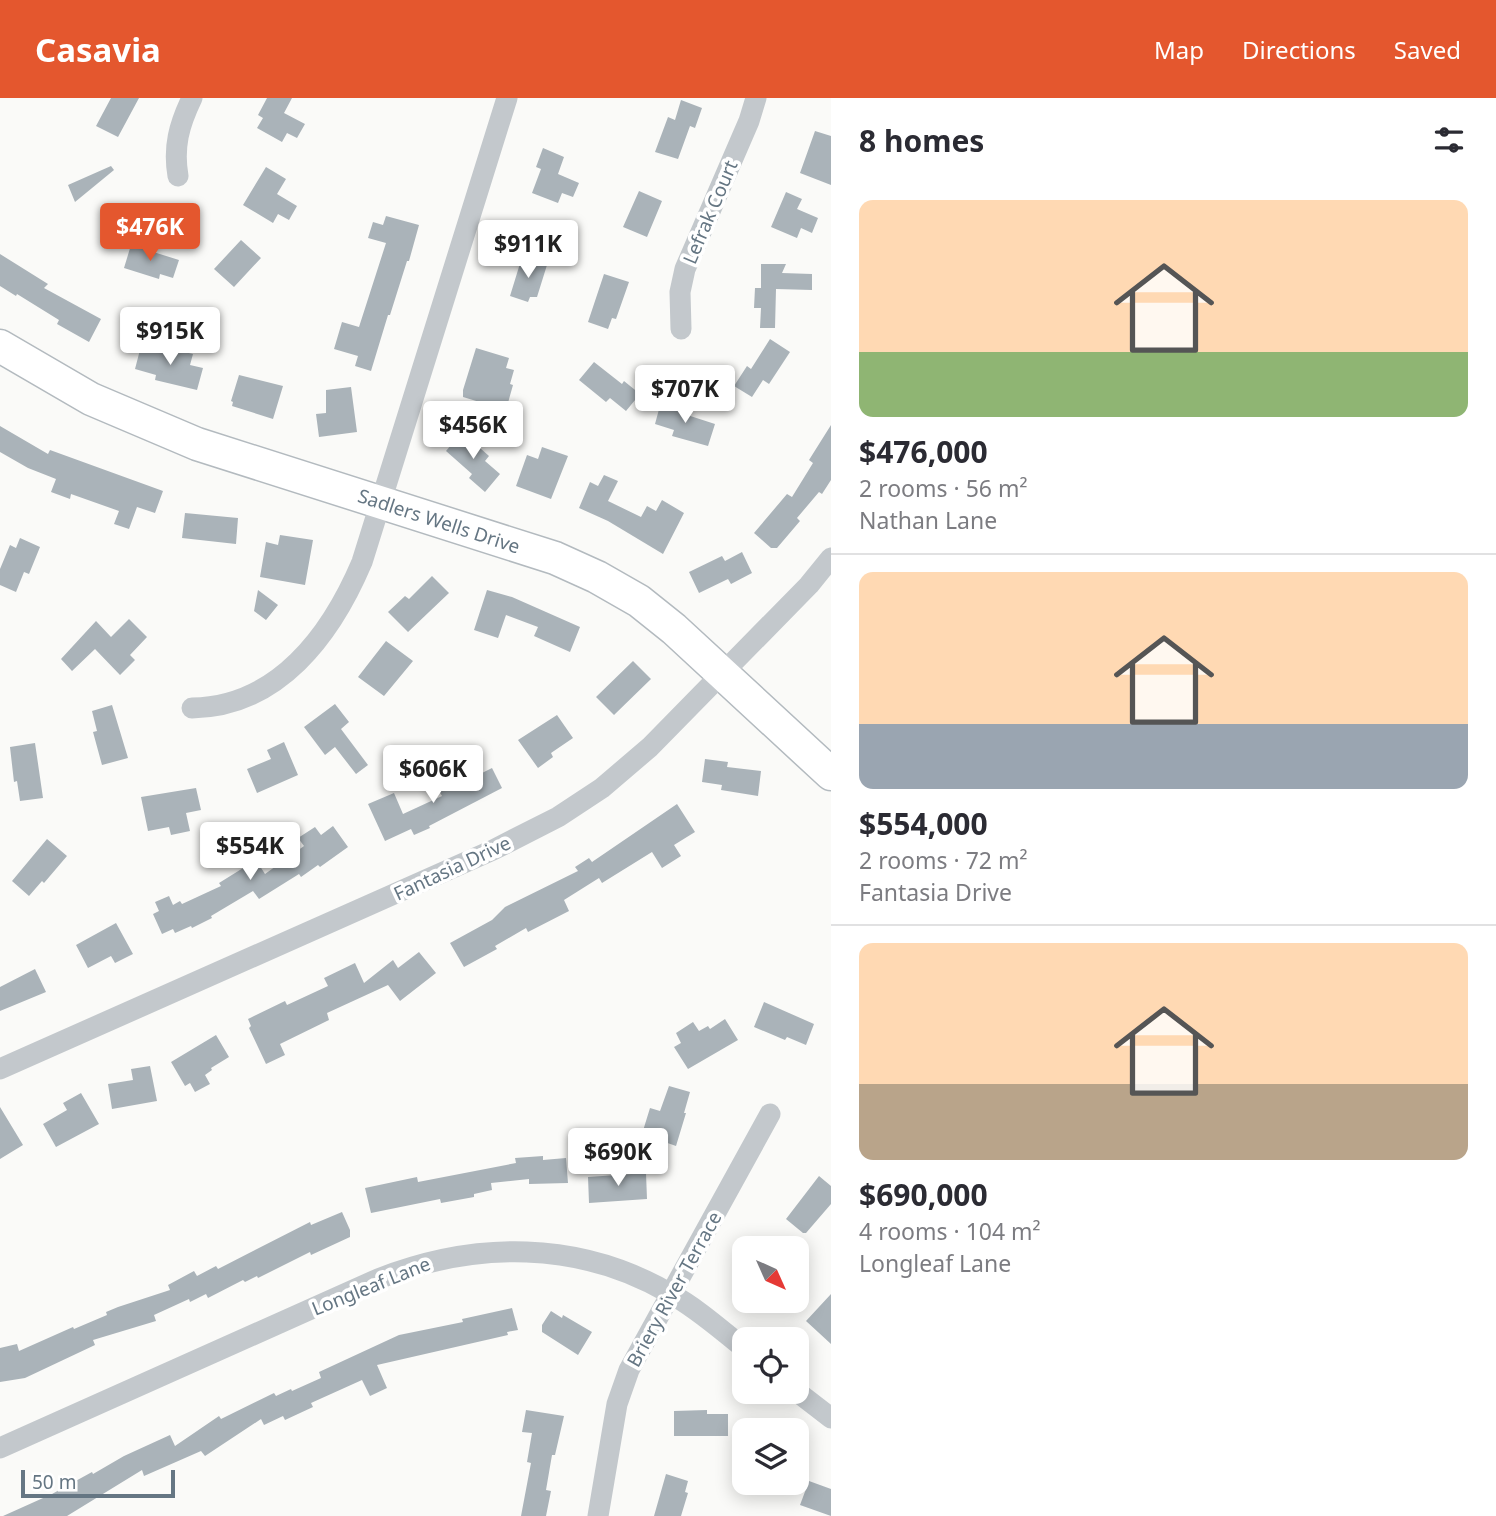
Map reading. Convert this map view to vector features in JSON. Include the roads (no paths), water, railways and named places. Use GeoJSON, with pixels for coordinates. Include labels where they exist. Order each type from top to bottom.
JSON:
{"type":"FeatureCollection","features":[{"type":"Feature","properties":{"kind":"street"},"geometry":{"type":"LineString","coordinates":[[178,176],[175,159],[176,138],[192,98]]}},
{"type":"Feature","properties":{"kind":"street"},"geometry":{"type":"LineString","coordinates":[[192,708],[213,708],[237,702],[258,692],[279,677],[307,652],[349,593],[381,503],[507,98]]}},
{"type":"Feature","properties":{"kind":"street","name":"Lefrak Court"},"geometry":{"type":"LineString","coordinates":[[681,329],[680,292],[685,269],[749,121],[756,98]]}},
{"type":"Feature","properties":{"kind":"street","name":"Sadlers Wells Drive"},"geometry":{"type":"LineString","coordinates":[[0,346],[91,399],[150,426],[233,456],[555,558],[597,577],[639,601],[674,629],[831,774]]}},
{"type":"Feature","properties":{"kind":"street","name":"Fantasia Drive"},"geometry":{"type":"LineString","coordinates":[[0,1069],[494,850],[558,817],[602,788],[650,747],[831,558]]}},
{"type":"Feature","properties":{"kind":"street","name":"Briery River Terrace"},"geometry":{"type":"LineString","coordinates":[[598,1516],[617,1404],[634,1359],[770,1114]]}},
{"type":"Feature","properties":{"kind":"street","name":"Longleaf Lane"},"geometry":{"type":"LineString","coordinates":[[0,1448],[378,1279],[439,1259],[478,1253],[517,1251],[555,1254],[594,1262],[635,1276],[671,1293],[732,1338]]}},
{"type":"Feature","properties":{"kind":"street"},"geometry":{"type":"LineString","coordinates":[[809,1401],[831,1418]]}}]}
